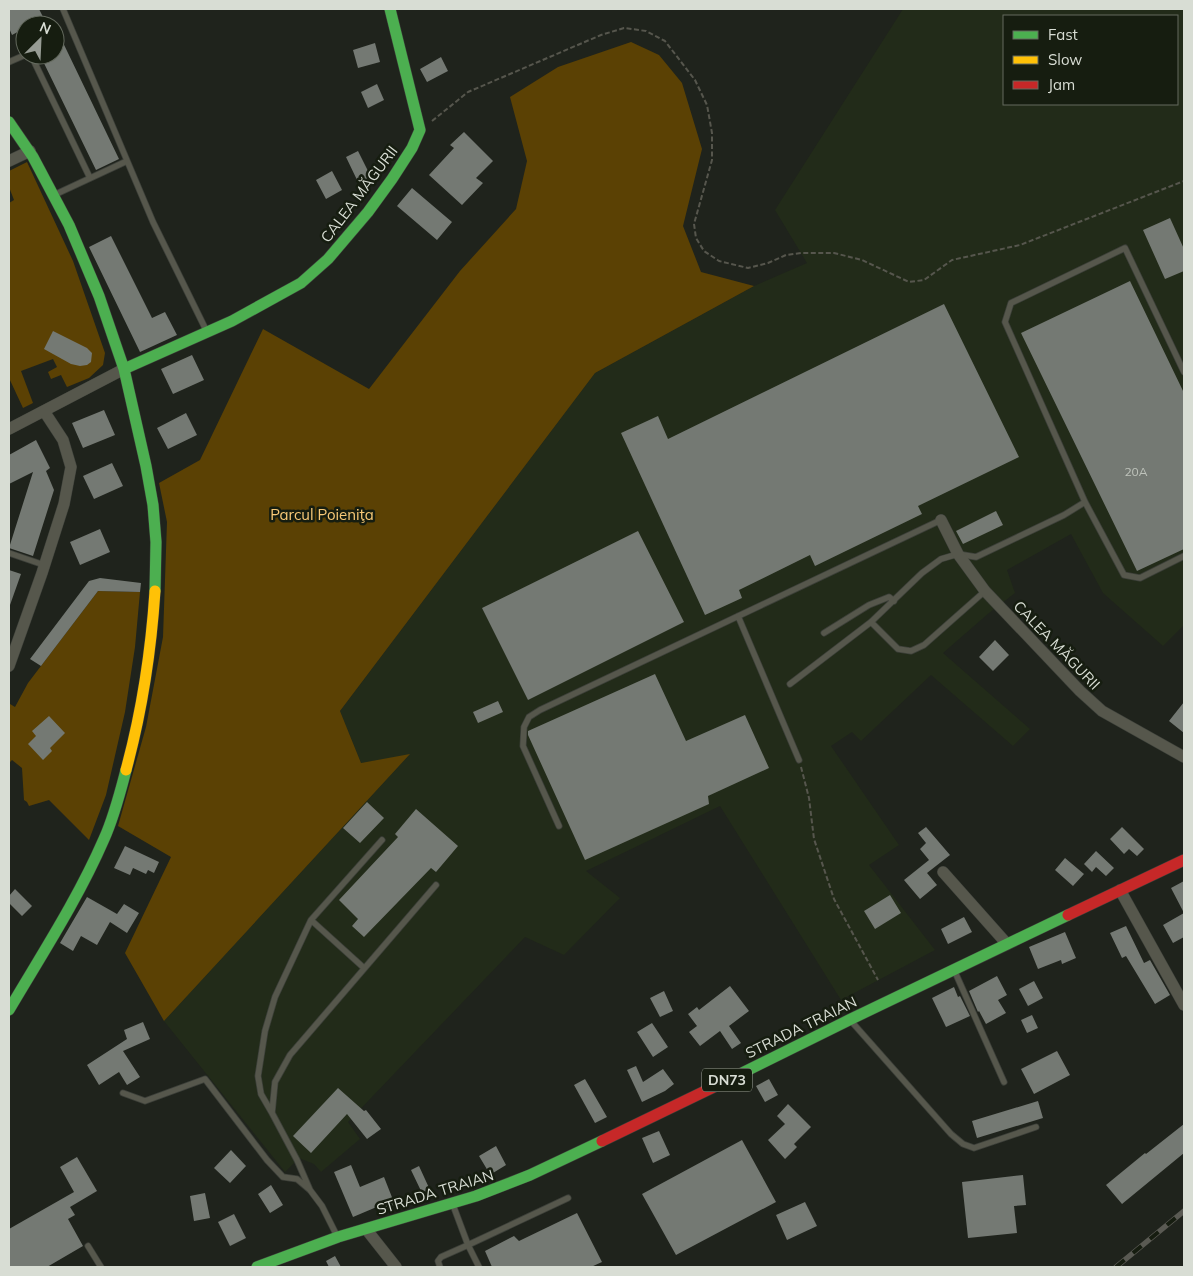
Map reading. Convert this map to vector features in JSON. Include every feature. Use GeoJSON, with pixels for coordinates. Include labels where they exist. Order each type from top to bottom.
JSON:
{"type":"FeatureCollection","features":[{"type":"Feature","properties":{"kind":"main road"},"geometry":{"type":"LineString","coordinates":[[390,9],[420,130]]}},
{"type":"Feature","properties":{"kind":"main road"},"geometry":{"type":"LineString","coordinates":[[9,122],[30,151],[77,241],[124,369],[152,492],[156,560],[154,614],[148,668],[140,717],[118,802],[105,837],[70,907],[9,1010]]}},
{"type":"Feature","properties":{"kind":"main road","name":"CALEA MĂGURII"},"geometry":{"type":"LineString","coordinates":[[124,369],[232,321],[301,283],[328,260],[368,212],[412,148],[420,130]]}},
{"type":"Feature","properties":{"kind":"main road","name":"STRADA TRAIAN"},"geometry":{"type":"LineString","coordinates":[[258,1267],[338,1237],[503,1186],[563,1160],[1184,860]]}},
{"type":"Feature","properties":{"kind":"street"},"geometry":{"type":"LineString","coordinates":[[9,161],[30,151]]}},
{"type":"Feature","properties":{"kind":"street"},"geometry":{"type":"LineString","coordinates":[[9,429],[124,369]]}},
{"type":"Feature","properties":{"kind":"street"},"geometry":{"type":"LineString","coordinates":[[9,666],[64,504],[71,467],[63,440],[44,410]]}},
{"type":"Feature","properties":{"kind":"street","name":"CALEA MĂGURII"},"geometry":{"type":"LineString","coordinates":[[941,520],[958,554],[984,591],[1080,691],[1102,711],[1184,757]]}},
{"type":"Feature","properties":{"kind":"street"},"geometry":{"type":"LineString","coordinates":[[943,872],[1007,944]]}},
{"type":"Feature","properties":{"kind":"street"},"geometry":{"type":"LineString","coordinates":[[1120,890],[1184,1005]]}},
{"type":"Feature","properties":{"kind":"street"},"geometry":{"type":"LineString","coordinates":[[366,1229],[396,1267]]}},
{"type":"Feature","properties":{"kind":"lane"},"geometry":{"type":"LineString","coordinates":[[63,9],[152,222],[207,332]]}},
{"type":"Feature","properties":{"kind":"lane"},"geometry":{"type":"LineString","coordinates":[[36,65],[90,178]]}},
{"type":"Feature","properties":{"kind":"lane"},"geometry":{"type":"LineString","coordinates":[[54,195],[127,161]]}},
{"type":"Feature","properties":{"kind":"lane"},"geometry":{"type":"LineString","coordinates":[[1184,372],[1125,248],[1011,303],[1005,322],[1085,502],[1124,575],[1140,578],[1184,556]]}},
{"type":"Feature","properties":{"kind":"lane"},"geometry":{"type":"LineString","coordinates":[[790,684],[871,622],[922,573],[940,559],[958,554],[976,557],[1085,502]]}},
{"type":"Feature","properties":{"kind":"lane"},"geometry":{"type":"LineString","coordinates":[[559,826],[523,746],[524,727],[529,717],[540,710],[941,520]]}},
{"type":"Feature","properties":{"kind":"lane"},"geometry":{"type":"LineString","coordinates":[[9,553],[44,565]]}},
{"type":"Feature","properties":{"kind":"lane"},"geometry":{"type":"LineString","coordinates":[[871,622],[898,649],[912,651],[924,645],[984,591]]}},
{"type":"Feature","properties":{"kind":"lane"},"geometry":{"type":"LineString","coordinates":[[824,633],[869,605],[889,597],[894,601]]}},
{"type":"Feature","properties":{"kind":"lane"},"geometry":{"type":"LineString","coordinates":[[738,616],[799,760]]}},
{"type":"Feature","properties":{"kind":"lane"},"geometry":{"type":"LineString","coordinates":[[310,1190],[297,1160],[261,1094],[258,1076],[266,1031],[275,997],[311,920],[382,840]]}},
{"type":"Feature","properties":{"kind":"lane"},"geometry":{"type":"LineString","coordinates":[[272,1113],[275,1082],[290,1055],[436,885]]}},
{"type":"Feature","properties":{"kind":"lane"},"geometry":{"type":"LineString","coordinates":[[311,920],[364,968]]}},
{"type":"Feature","properties":{"kind":"lane"},"geometry":{"type":"LineString","coordinates":[[954,970],[1004,1082]]}},
{"type":"Feature","properties":{"kind":"lane"},"geometry":{"type":"LineString","coordinates":[[850,1020],[951,1134],[963,1144],[974,1148],[1036,1128]]}},
{"type":"Feature","properties":{"kind":"lane"},"geometry":{"type":"LineString","coordinates":[[123,1092],[145,1101],[205,1079],[283,1177],[297,1179],[310,1190],[322,1206],[338,1237]]}},
{"type":"Feature","properties":{"kind":"lane"},"geometry":{"type":"LineString","coordinates":[[440,1267],[438,1261],[441,1257],[568,1198]]}},
{"type":"Feature","properties":{"kind":"lane"},"geometry":{"type":"LineString","coordinates":[[453,1203],[468,1245],[479,1267]]}},
{"type":"Feature","properties":{"kind":"lane"},"geometry":{"type":"LineString","coordinates":[[88,1246],[100,1267]]}},
{"type":"Feature","properties":{"kind":"path"},"geometry":{"type":"LineString","coordinates":[[420,130],[468,92],[601,35],[624,28],[646,30],[665,41],[677,55],[695,80],[707,106],[712,133],[712,160],[694,224],[696,238],[704,251],[719,261],[748,268],[768,263],[786,255],[834,253],[862,260],[909,282],[924,280],[952,260],[1020,245],[1184,181]]}},
{"type":"Feature","properties":{"kind":"path"},"geometry":{"type":"LineString","coordinates":[[799,760],[809,798],[814,839],[834,899],[878,980]]}},
{"type":"Feature","properties":{"kind":"shaded area"},"geometry":{"type":"Polygon","coordinates":[[[903,9],[1184,9],[1184,625],[1163,646],[1103,593],[1071,534],[1007,570],[1015,593],[943,653],[1030,729],[1013,746],[931,675],[861,741],[852,732],[831,746],[899,845],[869,865],[935,950],[841,1000],[720,806],[586,871],[620,898],[564,955],[525,937],[348,1122],[360,1139],[321,1172],[314,1164],[299,1158],[285,1172],[164,1021],[409,755],[361,763],[340,711],[595,373],[754,286],[807,263],[775,210],[903,9]]]}},
{"type":"Feature","properties":{"kind":"green space","name":"Parcul Poieniţa"},"geometry":{"type":"Polygon","coordinates":[[[631,42],[659,55],[682,83],[702,149],[683,226],[701,272],[754,286],[595,373],[340,711],[361,763],[410,754],[164,1021],[125,953],[171,857],[118,826],[146,727],[163,637],[167,522],[159,483],[200,460],[263,329],[369,389],[460,271],[516,209],[527,161],[510,97],[558,67],[631,42]]]}},
{"type":"Feature","properties":{"kind":"green space"},"geometry":{"type":"Polygon","coordinates":[[[27,162],[73,261],[105,353],[103,365],[89,378],[67,387],[61,375],[51,379],[48,372],[57,367],[53,359],[21,371],[33,403],[23,408],[9,378],[9,203],[14,200],[9,187],[9,171],[27,162]]]}},
{"type":"Feature","properties":{"kind":"green space"},"geometry":{"type":"Polygon","coordinates":[[[98,591],[140,592],[135,647],[125,712],[106,795],[89,840],[49,800],[29,806],[24,800],[22,768],[12,760],[9,763],[9,707],[10,704],[15,707],[28,683],[98,591]]]}},
{"type":"Feature","properties":{"kind":"building"},"geometry":{"type":"Polygon","coordinates":[[[9,9],[39,9],[42,15],[15,15],[15,33],[12,35],[9,28],[9,9]]]}},
{"type":"Feature","properties":{"kind":"building"},"geometry":{"type":"Polygon","coordinates":[[[375,43],[380,62],[358,68],[353,50],[375,43]]]}},
{"type":"Feature","properties":{"kind":"building"},"geometry":{"type":"Polygon","coordinates":[[[65,47],[119,159],[96,170],[45,65],[65,65],[65,47]]]}},
{"type":"Feature","properties":{"kind":"building"},"geometry":{"type":"Polygon","coordinates":[[[441,57],[448,71],[427,82],[420,69],[441,57]]]}},
{"type":"Feature","properties":{"kind":"building"},"geometry":{"type":"Polygon","coordinates":[[[377,84],[384,100],[368,108],[361,92],[377,84]]]}},
{"type":"Feature","properties":{"kind":"building"},"geometry":{"type":"Polygon","coordinates":[[[464,132],[493,161],[476,178],[483,183],[462,205],[429,175],[454,148],[450,145],[464,132]]]}},
{"type":"Feature","properties":{"kind":"building"},"geometry":{"type":"Polygon","coordinates":[[[358,151],[371,177],[362,182],[358,182],[346,157],[358,151]]]}},
{"type":"Feature","properties":{"kind":"building"},"geometry":{"type":"Polygon","coordinates":[[[332,171],[342,190],[326,199],[316,180],[332,171]]]}},
{"type":"Feature","properties":{"kind":"building"},"geometry":{"type":"Polygon","coordinates":[[[412,188],[452,222],[437,240],[397,206],[412,188]]]}},
{"type":"Feature","properties":{"kind":"building"},"geometry":{"type":"Polygon","coordinates":[[[1170,218],[1184,249],[1184,271],[1165,279],[1143,230],[1170,218]]]}},
{"type":"Feature","properties":{"kind":"building"},"geometry":{"type":"Polygon","coordinates":[[[111,236],[152,318],[165,312],[177,335],[140,352],[89,247],[111,236]]]}},
{"type":"Feature","properties":{"kind":"building"},"geometry":{"type":"Polygon","coordinates":[[[1130,281],[1184,393],[1184,549],[1137,571],[1021,333],[1130,281]]]}},
{"type":"Feature","properties":{"kind":"building"},"geometry":{"type":"Polygon","coordinates":[[[944,304],[1019,457],[918,506],[922,514],[815,566],[810,555],[739,590],[742,598],[705,615],[621,433],[658,416],[668,439],[944,304]]]}},
{"type":"Feature","properties":{"kind":"building"},"geometry":{"type":"Polygon","coordinates":[[[53,331],[87,348],[92,353],[91,362],[80,366],[71,364],[44,349],[53,331]]]}},
{"type":"Feature","properties":{"kind":"building"},"geometry":{"type":"Polygon","coordinates":[[[192,355],[204,380],[173,394],[161,369],[192,355]]]}},
{"type":"Feature","properties":{"kind":"building"},"geometry":{"type":"Polygon","coordinates":[[[104,410],[115,435],[83,448],[72,423],[104,410]]]}},
{"type":"Feature","properties":{"kind":"building"},"geometry":{"type":"Polygon","coordinates":[[[186,413],[197,435],[168,449],[157,428],[186,413]]]}},
{"type":"Feature","properties":{"kind":"building"},"geometry":{"type":"Polygon","coordinates":[[[36,440],[50,468],[46,471],[54,490],[33,556],[9,548],[33,472],[9,484],[9,455],[36,440]]]}},
{"type":"Feature","properties":{"kind":"building"},"geometry":{"type":"Polygon","coordinates":[[[112,463],[123,486],[94,499],[83,476],[112,463]]]}},
{"type":"Feature","properties":{"kind":"building"},"geometry":{"type":"Polygon","coordinates":[[[996,511],[1003,525],[963,544],[956,531],[996,511]]]}},
{"type":"Feature","properties":{"kind":"building"},"geometry":{"type":"Polygon","coordinates":[[[100,529],[110,552],[80,565],[70,542],[100,529]]]}},
{"type":"Feature","properties":{"kind":"building"},"geometry":{"type":"Polygon","coordinates":[[[638,531],[684,622],[528,700],[482,608],[638,531]]]}},
{"type":"Feature","properties":{"kind":"building"},"geometry":{"type":"Polygon","coordinates":[[[9,570],[21,574],[10,605],[9,605],[9,570]]]}},
{"type":"Feature","properties":{"kind":"building"},"geometry":{"type":"Polygon","coordinates":[[[100,578],[141,583],[140,592],[98,591],[41,666],[30,659],[89,581],[100,578]]]}},
{"type":"Feature","properties":{"kind":"building"},"geometry":{"type":"Polygon","coordinates":[[[995,640],[1009,655],[993,671],[979,657],[995,640]]]}},
{"type":"Feature","properties":{"kind":"building"},"geometry":{"type":"Polygon","coordinates":[[[655,674],[686,741],[745,715],[769,768],[708,796],[709,804],[585,860],[528,735],[528,731],[655,674]]]}},
{"type":"Feature","properties":{"kind":"building"},"geometry":{"type":"Polygon","coordinates":[[[498,701],[503,712],[478,723],[473,712],[498,701]]]}},
{"type":"Feature","properties":{"kind":"building"},"geometry":{"type":"Polygon","coordinates":[[[1184,702],[1184,733],[1169,721],[1184,702]]]}},
{"type":"Feature","properties":{"kind":"building"},"geometry":{"type":"Polygon","coordinates":[[[49,716],[65,733],[50,748],[52,751],[43,760],[28,744],[36,736],[32,731],[49,716]]]}},
{"type":"Feature","properties":{"kind":"building"},"geometry":{"type":"Polygon","coordinates":[[[367,802],[384,818],[360,843],[343,828],[367,802]]]}},
{"type":"Feature","properties":{"kind":"building"},"geometry":{"type":"Polygon","coordinates":[[[416,809],[458,846],[436,872],[431,868],[364,937],[352,926],[358,919],[339,900],[398,837],[395,834],[416,809]]]}},
{"type":"Feature","properties":{"kind":"building"},"geometry":{"type":"Polygon","coordinates":[[[926,827],[950,855],[927,873],[937,885],[920,899],[904,880],[929,860],[920,849],[926,843],[918,833],[926,827]]]}},
{"type":"Feature","properties":{"kind":"building"},"geometry":{"type":"Polygon","coordinates":[[[1122,827],[1144,849],[1137,856],[1129,849],[1124,854],[1110,839],[1122,827]]]}},
{"type":"Feature","properties":{"kind":"building"},"geometry":{"type":"Polygon","coordinates":[[[125,846],[159,862],[154,873],[148,870],[146,874],[133,868],[130,875],[114,868],[125,846]]]}},
{"type":"Feature","properties":{"kind":"building"},"geometry":{"type":"Polygon","coordinates":[[[1096,851],[1114,868],[1106,876],[1096,867],[1092,872],[1084,864],[1096,851]]]}},
{"type":"Feature","properties":{"kind":"building"},"geometry":{"type":"Polygon","coordinates":[[[1065,858],[1084,874],[1073,886],[1055,870],[1065,858]]]}},
{"type":"Feature","properties":{"kind":"building"},"geometry":{"type":"Polygon","coordinates":[[[1184,881],[1184,913],[1171,888],[1184,881]]]}},
{"type":"Feature","properties":{"kind":"building"},"geometry":{"type":"Polygon","coordinates":[[[15,889],[32,906],[22,916],[9,903],[9,896],[15,889]]]}},
{"type":"Feature","properties":{"kind":"building"},"geometry":{"type":"Polygon","coordinates":[[[890,895],[901,913],[875,929],[864,911],[890,895]]]}},
{"type":"Feature","properties":{"kind":"building"},"geometry":{"type":"Polygon","coordinates":[[[87,897],[117,914],[124,904],[139,913],[127,933],[110,922],[97,945],[81,936],[73,951],[60,943],[87,897]]]}},
{"type":"Feature","properties":{"kind":"building"},"geometry":{"type":"Polygon","coordinates":[[[1184,913],[1184,937],[1173,943],[1163,925],[1184,913]]]}},
{"type":"Feature","properties":{"kind":"building"},"geometry":{"type":"Polygon","coordinates":[[[964,917],[972,932],[948,944],[941,929],[964,917]]]}},
{"type":"Feature","properties":{"kind":"building"},"geometry":{"type":"Polygon","coordinates":[[[1126,926],[1144,963],[1150,960],[1170,995],[1155,1004],[1126,956],[1122,958],[1110,933],[1126,926]]]}},
{"type":"Feature","properties":{"kind":"building"},"geometry":{"type":"Polygon","coordinates":[[[1065,932],[1076,958],[1062,964],[1061,960],[1038,969],[1029,947],[1065,932]]]}},
{"type":"Feature","properties":{"kind":"building"},"geometry":{"type":"Polygon","coordinates":[[[997,976],[1007,995],[998,1000],[1006,1013],[986,1024],[978,1012],[969,991],[997,976]]]}},
{"type":"Feature","properties":{"kind":"building"},"geometry":{"type":"Polygon","coordinates":[[[1034,981],[1043,998],[1028,1006],[1019,989],[1034,981]]]}},
{"type":"Feature","properties":{"kind":"building"},"geometry":{"type":"Polygon","coordinates":[[[730,986],[749,1011],[729,1026],[741,1043],[732,1049],[720,1031],[700,1046],[689,1032],[697,1026],[688,1014],[697,1007],[699,1010],[730,986]]]}},
{"type":"Feature","properties":{"kind":"building"},"geometry":{"type":"Polygon","coordinates":[[[954,987],[970,1016],[946,1027],[932,998],[954,987]]]}},
{"type":"Feature","properties":{"kind":"building"},"geometry":{"type":"Polygon","coordinates":[[[664,991],[673,1011],[660,1017],[650,998],[664,991]]]}},
{"type":"Feature","properties":{"kind":"building"},"geometry":{"type":"Polygon","coordinates":[[[1032,1015],[1038,1028],[1027,1033],[1021,1020],[1032,1015]]]}},
{"type":"Feature","properties":{"kind":"building"},"geometry":{"type":"Polygon","coordinates":[[[143,1022],[150,1039],[123,1051],[140,1077],[127,1085],[119,1072],[99,1085],[87,1065],[127,1039],[124,1030],[143,1022]]]}},
{"type":"Feature","properties":{"kind":"building"},"geometry":{"type":"Polygon","coordinates":[[[652,1023],[668,1047],[653,1057],[637,1032],[652,1023]]]}},
{"type":"Feature","properties":{"kind":"building"},"geometry":{"type":"Polygon","coordinates":[[[1057,1051],[1070,1075],[1034,1094],[1021,1069],[1057,1051]]]}},
{"type":"Feature","properties":{"kind":"building"},"geometry":{"type":"Polygon","coordinates":[[[636,1066],[643,1082],[663,1069],[674,1084],[665,1091],[642,1102],[627,1070],[636,1066]]]}},
{"type":"Feature","properties":{"kind":"building"},"geometry":{"type":"Polygon","coordinates":[[[585,1079],[607,1117],[595,1123],[574,1085],[585,1079]]]}},
{"type":"Feature","properties":{"kind":"building"},"geometry":{"type":"Polygon","coordinates":[[[769,1079],[778,1095],[765,1102],[756,1086],[769,1079]]]}},
{"type":"Feature","properties":{"kind":"building"},"geometry":{"type":"Polygon","coordinates":[[[338,1088],[364,1111],[366,1110],[381,1129],[367,1139],[347,1114],[311,1153],[293,1136],[338,1088]]]}},
{"type":"Feature","properties":{"kind":"building"},"geometry":{"type":"Polygon","coordinates":[[[1038,1101],[1043,1118],[977,1138],[972,1121],[1038,1101]]]}},
{"type":"Feature","properties":{"kind":"building"},"geometry":{"type":"Polygon","coordinates":[[[788,1104],[811,1127],[794,1144],[797,1147],[785,1159],[768,1140],[785,1124],[777,1116],[788,1104]]]}},
{"type":"Feature","properties":{"kind":"building"},"geometry":{"type":"Polygon","coordinates":[[[1184,1124],[1184,1153],[1122,1204],[1106,1185],[1184,1124]]]}},
{"type":"Feature","properties":{"kind":"building"},"geometry":{"type":"Polygon","coordinates":[[[659,1131],[670,1155],[653,1163],[642,1138],[659,1131]]]}},
{"type":"Feature","properties":{"kind":"building"},"geometry":{"type":"Polygon","coordinates":[[[742,1140],[776,1202],[676,1255],[642,1194],[742,1140]]]}},
{"type":"Feature","properties":{"kind":"building"},"geometry":{"type":"Polygon","coordinates":[[[496,1146],[506,1165],[493,1173],[491,1169],[488,1171],[479,1156],[496,1146]]]}},
{"type":"Feature","properties":{"kind":"building"},"geometry":{"type":"Polygon","coordinates":[[[231,1150],[246,1166],[230,1183],[214,1168],[231,1150]]]}},
{"type":"Feature","properties":{"kind":"building"},"geometry":{"type":"Polygon","coordinates":[[[77,1157],[97,1191],[70,1207],[75,1215],[68,1219],[83,1246],[47,1267],[9,1267],[9,1229],[74,1192],[60,1167],[77,1157]]]}},
{"type":"Feature","properties":{"kind":"building"},"geometry":{"type":"Polygon","coordinates":[[[351,1165],[360,1187],[384,1177],[395,1205],[381,1210],[379,1206],[353,1217],[334,1172],[351,1165]]]}},
{"type":"Feature","properties":{"kind":"building"},"geometry":{"type":"Polygon","coordinates":[[[419,1166],[430,1190],[422,1193],[411,1170],[419,1166]]]}},
{"type":"Feature","properties":{"kind":"building"},"geometry":{"type":"Polygon","coordinates":[[[1023,1175],[1026,1205],[1014,1206],[1017,1233],[968,1238],[962,1182],[1023,1175]]]}},
{"type":"Feature","properties":{"kind":"building"},"geometry":{"type":"Polygon","coordinates":[[[271,1185],[283,1205],[270,1213],[258,1194],[271,1185]]]}},
{"type":"Feature","properties":{"kind":"building"},"geometry":{"type":"Polygon","coordinates":[[[205,1193],[210,1218],[194,1221],[190,1196],[205,1193]]]}},
{"type":"Feature","properties":{"kind":"building"},"geometry":{"type":"Polygon","coordinates":[[[805,1202],[817,1226],[787,1240],[776,1215],[805,1202]]]}},
{"type":"Feature","properties":{"kind":"building"},"geometry":{"type":"Polygon","coordinates":[[[577,1213],[602,1262],[591,1267],[492,1267],[485,1251],[514,1236],[519,1241],[577,1213]]]}},
{"type":"Feature","properties":{"kind":"building"},"geometry":{"type":"Polygon","coordinates":[[[234,1214],[246,1238],[230,1246],[218,1222],[234,1214]]]}},
{"type":"Feature","properties":{"kind":"building"},"geometry":{"type":"Polygon","coordinates":[[[335,1256],[341,1267],[329,1267],[326,1261],[335,1256]]]}},
{"type":"Feature","properties":{"kind":"railway"},"geometry":{"type":"LineString","coordinates":[[1116,1267],[1184,1211]]}},
{"type":"Feature","properties":{"kind":"traffic: fast"},"geometry":{"type":"LineString","coordinates":[[124,369],[232,321],[301,283],[328,259],[368,212],[412,148],[420,130],[390,9]]}},
{"type":"Feature","properties":{"kind":"traffic: fast"},"geometry":{"type":"LineString","coordinates":[[9,122],[33,157],[69,225],[99,296],[124,369],[153,505],[156,542],[155,591]]}},
{"type":"Feature","properties":{"kind":"traffic: fast"},"geometry":{"type":"LineString","coordinates":[[9,1010],[59,926],[94,861],[111,822],[126,770]]}},
{"type":"Feature","properties":{"kind":"traffic: fast"},"geometry":{"type":"LineString","coordinates":[[726,1081],[1068,915]]}},
{"type":"Feature","properties":{"kind":"traffic: fast"},"geometry":{"type":"LineString","coordinates":[[257,1267],[338,1237],[476,1196],[530,1175],[602,1141]]}},
{"type":"Feature","properties":{"kind":"traffic: slow"},"geometry":{"type":"LineString","coordinates":[[126,770],[137,726],[145,681],[155,591]]}},
{"type":"Feature","properties":{"kind":"traffic: jam"},"geometry":{"type":"LineString","coordinates":[[1068,915],[1184,860]]}},
{"type":"Feature","properties":{"kind":"traffic: jam"},"geometry":{"type":"LineString","coordinates":[[602,1141],[726,1081]]}}]}
